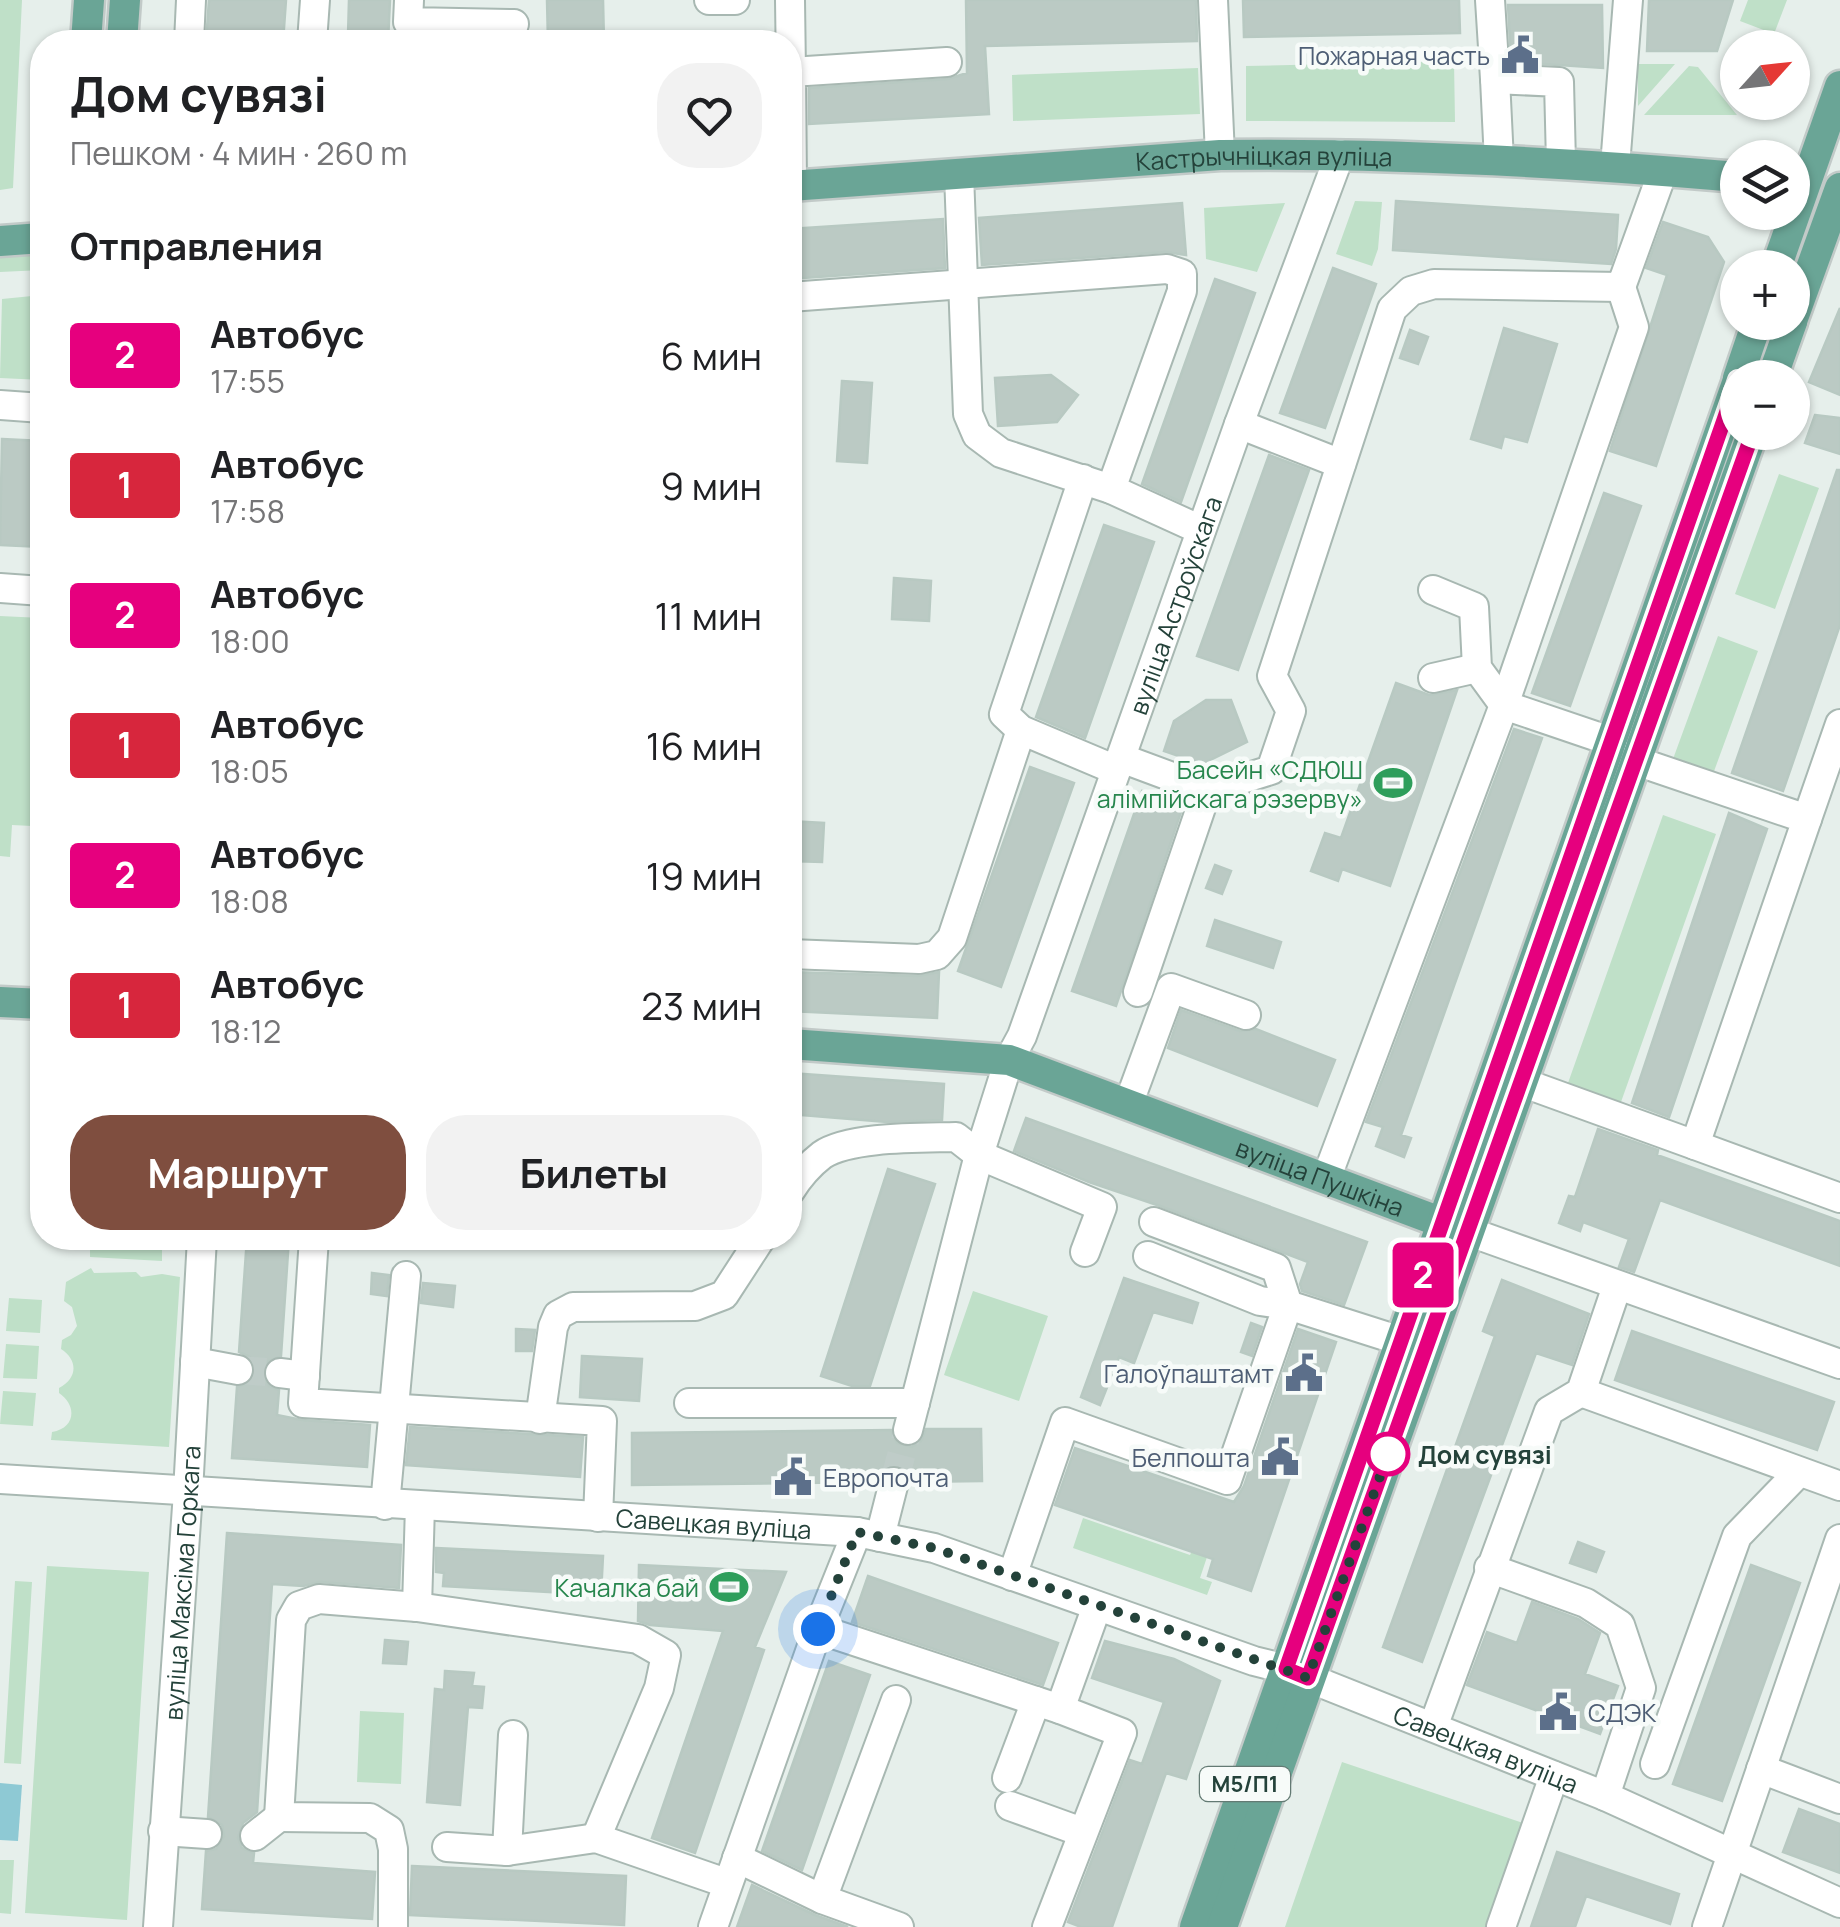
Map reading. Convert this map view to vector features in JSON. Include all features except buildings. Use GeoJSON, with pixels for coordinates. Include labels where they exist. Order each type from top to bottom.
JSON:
{"type":"FeatureCollection","features":[{"type":"Feature","properties":{"kind":"main road"},"geometry":{"type":"LineString","coordinates":[[87,30],[89,0]]}},
{"type":"Feature","properties":{"kind":"main road"},"geometry":{"type":"LineString","coordinates":[[123,30],[124,0]]}},
{"type":"Feature","properties":{"kind":"main road"},"geometry":{"type":"LineString","coordinates":[[1810,156],[1840,86]]}},
{"type":"Feature","properties":{"kind":"main road","name":"Кастрычніцкая вуліца"},"geometry":{"type":"LineString","coordinates":[[802,185],[1220,155],[1340,154],[1561,163],[1720,176]]}},
{"type":"Feature","properties":{"kind":"main road"},"geometry":{"type":"LineString","coordinates":[[1810,184],[1839,191],[1810,272]]}},
{"type":"Feature","properties":{"kind":"main road"},"geometry":{"type":"LineString","coordinates":[[0,241],[30,239]]}},
{"type":"Feature","properties":{"kind":"main road","name":"М5/П1"},"geometry":{"type":"LineString","coordinates":[[1222,1927],[1400,1342],[1521,1082],[1720,438]]}},
{"type":"Feature","properties":{"kind":"main road","name":"М5/П1"},"geometry":{"type":"LineString","coordinates":[[1194,1927],[1298,1673],[1625,751],[1746,450]]}},
{"type":"Feature","properties":{"kind":"main road"},"geometry":{"type":"LineString","coordinates":[[0,1002],[30,1003]]}},
{"type":"Feature","properties":{"kind":"main road","name":"вуліца Пушкіна"},"geometry":{"type":"LineString","coordinates":[[802,1045],[1009,1060],[1454,1227]]}},
{"type":"Feature","properties":{"kind":"street"},"geometry":{"type":"LineString","coordinates":[[189,30],[191,0]]}},
{"type":"Feature","properties":{"kind":"street"},"geometry":{"type":"LineString","coordinates":[[313,30],[314,0]]}},
{"type":"Feature","properties":{"kind":"street"},"geometry":{"type":"LineString","coordinates":[[409,0],[408,22],[514,22]]}},
{"type":"Feature","properties":{"kind":"street"},"geometry":{"type":"LineString","coordinates":[[709,0],[735,0]]}},
{"type":"Feature","properties":{"kind":"street"},"geometry":{"type":"LineString","coordinates":[[790,0],[790,30]]}},
{"type":"Feature","properties":{"kind":"street"},"geometry":{"type":"LineString","coordinates":[[1213,0],[1220,155]]}},
{"type":"Feature","properties":{"kind":"street"},"geometry":{"type":"LineString","coordinates":[[1490,0],[1499,161]]}},
{"type":"Feature","properties":{"kind":"street"},"geometry":{"type":"LineString","coordinates":[[1615,166],[1628,0]]}},
{"type":"Feature","properties":{"kind":"street"},"geometry":{"type":"LineString","coordinates":[[802,71],[947,62]]}},
{"type":"Feature","properties":{"kind":"street"},"geometry":{"type":"LineString","coordinates":[[1494,79],[1559,82],[1561,163]]}},
{"type":"Feature","properties":{"kind":"street","name":"вуліца Астроўскага"},"geometry":{"type":"LineString","coordinates":[[689,1404],[911,1416],[1009,1060],[1022,1036],[1239,424],[1340,154]]}},
{"type":"Feature","properties":{"kind":"street"},"geometry":{"type":"LineString","coordinates":[[1326,1179],[1504,705],[1634,327],[1621,287],[1663,171]]}},
{"type":"Feature","properties":{"kind":"street"},"geometry":{"type":"LineString","coordinates":[[959,174],[968,414],[976,436],[1001,453],[1112,489],[1201,530]]}},
{"type":"Feature","properties":{"kind":"street"},"geometry":{"type":"LineString","coordinates":[[802,297],[1167,268],[1182,274],[1182,291],[1112,489]]}},
{"type":"Feature","properties":{"kind":"street"},"geometry":{"type":"LineString","coordinates":[[1083,479],[1004,714],[1021,730],[1207,790],[1272,770],[1291,711],[1272,676],[1392,310],[1410,291],[1434,284],[1621,287]]}},
{"type":"Feature","properties":{"kind":"street"},"geometry":{"type":"LineString","coordinates":[[0,405],[30,407]]}},
{"type":"Feature","properties":{"kind":"street"},"geometry":{"type":"LineString","coordinates":[[1239,424],[1341,464]]}},
{"type":"Feature","properties":{"kind":"street"},"geometry":{"type":"LineString","coordinates":[[0,588],[30,590]]}},
{"type":"Feature","properties":{"kind":"street"},"geometry":{"type":"LineString","coordinates":[[1433,590],[1474,607],[1477,668],[1504,705],[1807,819]]}},
{"type":"Feature","properties":{"kind":"street"},"geometry":{"type":"LineString","coordinates":[[1433,678],[1477,668]]}},
{"type":"Feature","properties":{"kind":"street"},"geometry":{"type":"LineString","coordinates":[[1695,1144],[1840,724]]}},
{"type":"Feature","properties":{"kind":"street"},"geometry":{"type":"LineString","coordinates":[[802,955],[919,960],[937,955],[952,938],[1021,730]]}},
{"type":"Feature","properties":{"kind":"street"},"geometry":{"type":"LineString","coordinates":[[1138,992],[1207,790]]}},
{"type":"Feature","properties":{"kind":"street"},"geometry":{"type":"LineString","coordinates":[[1128,1104],[1171,988],[1246,1016]]}},
{"type":"Feature","properties":{"kind":"street"},"geometry":{"type":"LineString","coordinates":[[1521,1082],[1840,1198]]}},
{"type":"Feature","properties":{"kind":"street"},"geometry":{"type":"LineString","coordinates":[[802,1174],[824,1153],[878,1139],[956,1137],[980,1155],[1102,1207],[1085,1252]]}},
{"type":"Feature","properties":{"kind":"street"},"geometry":{"type":"LineString","coordinates":[[1012,1576],[1065,1422],[1228,1480],[1288,1305],[1276,1268],[1154,1222]]}},
{"type":"Feature","properties":{"kind":"street","name":"вуліца Пушкіна"},"geometry":{"type":"LineString","coordinates":[[1454,1227],[1840,1364]]}},
{"type":"Feature","properties":{"kind":"street","name":"вуліца Максіма Горкага"},"geometry":{"type":"LineString","coordinates":[[158,1927],[201,1250]]}},
{"type":"Feature","properties":{"kind":"street"},"geometry":{"type":"LineString","coordinates":[[312,1250],[293,1374],[303,1403],[602,1421],[598,1516]]}},
{"type":"Feature","properties":{"kind":"street"},"geometry":{"type":"LineString","coordinates":[[540,1419],[553,1326],[558,1316],[573,1308],[695,1306],[724,1295],[753,1250]]}},
{"type":"Feature","properties":{"kind":"street"},"geometry":{"type":"LineString","coordinates":[[1148,1256],[1260,1301],[1288,1305],[1400,1342]]}},
{"type":"Feature","properties":{"kind":"street"},"geometry":{"type":"LineString","coordinates":[[385,1506],[406,1276]]}},
{"type":"Feature","properties":{"kind":"street"},"geometry":{"type":"LineString","coordinates":[[1433,1728],[1549,1411],[1581,1392],[1618,1286]]}},
{"type":"Feature","properties":{"kind":"street"},"geometry":{"type":"LineString","coordinates":[[195,1362],[238,1370]]}},
{"type":"Feature","properties":{"kind":"street"},"geometry":{"type":"LineString","coordinates":[[1581,1392],[1840,1486]]}},
{"type":"Feature","properties":{"kind":"street"},"geometry":{"type":"LineString","coordinates":[[1655,1764],[1737,1536],[1799,1472]]}},
{"type":"Feature","properties":{"kind":"street","name":"Савецкая вуліца"},"geometry":{"type":"LineString","coordinates":[[0,1479],[869,1535],[934,1548],[1298,1673],[1606,1796],[1840,1904]]}},
{"type":"Feature","properties":{"kind":"street"},"geometry":{"type":"LineString","coordinates":[[713,1927],[818,1629],[894,1482]]}},
{"type":"Feature","properties":{"kind":"street"},"geometry":{"type":"LineString","coordinates":[[417,1607],[420,1506]]}},
{"type":"Feature","properties":{"kind":"street"},"geometry":{"type":"LineString","coordinates":[[1707,1927],[1840,1539]]}},
{"type":"Feature","properties":{"kind":"street"},"geometry":{"type":"LineString","coordinates":[[1490,1568],[1586,1603],[1620,1625],[1641,1688],[1606,1796]]}},
{"type":"Feature","properties":{"kind":"street"},"geometry":{"type":"LineString","coordinates":[[278,1817],[292,1620],[300,1606],[319,1599],[417,1607],[638,1640],[666,1656],[659,1688],[596,1838]]}},
{"type":"Feature","properties":{"kind":"street"},"geometry":{"type":"LineString","coordinates":[[1082,1832],[1008,1792],[1097,1606]]}},
{"type":"Feature","properties":{"kind":"street"},"geometry":{"type":"LineString","coordinates":[[818,1629],[1122,1733],[1047,1927]]}},
{"type":"Feature","properties":{"kind":"street"},"geometry":{"type":"LineString","coordinates":[[822,1900],[896,1700]]}},
{"type":"Feature","properties":{"kind":"street"},"geometry":{"type":"LineString","coordinates":[[508,1850],[513,1735]]}},
{"type":"Feature","properties":{"kind":"street"},"geometry":{"type":"LineString","coordinates":[[1761,1769],[1840,1798]]}},
{"type":"Feature","properties":{"kind":"street"},"geometry":{"type":"LineString","coordinates":[[1500,1927],[1554,1776]]}},
{"type":"Feature","properties":{"kind":"street"},"geometry":{"type":"LineString","coordinates":[[256,1836],[278,1817],[370,1818],[390,1830],[393,1927]]}},
{"type":"Feature","properties":{"kind":"street"},"geometry":{"type":"LineString","coordinates":[[163,1832],[207,1834]]}},
{"type":"Feature","properties":{"kind":"street"},"geometry":{"type":"LineString","coordinates":[[447,1847],[508,1850],[596,1838],[731,1870],[899,1927]]}},
{"type":"Feature","properties":{"kind":"green space"},"geometry":{"type":"Polygon","coordinates":[[[0,0],[22,0],[13,188],[0,190],[0,0]]]}},
{"type":"Feature","properties":{"kind":"green space"},"geometry":{"type":"Polygon","coordinates":[[[1748,0],[1787,0],[1776,30],[1740,21],[1748,0]]]}},
{"type":"Feature","properties":{"kind":"green space"},"geometry":{"type":"Polygon","coordinates":[[[1454,61],[1455,122],[1246,121],[1246,66],[1454,61]]]}},
{"type":"Feature","properties":{"kind":"green space"},"geometry":{"type":"Polygon","coordinates":[[[1638,64],[1675,64],[1638,106],[1638,64]]]}},
{"type":"Feature","properties":{"kind":"green space"},"geometry":{"type":"Polygon","coordinates":[[[1689,66],[1698,67],[1720,94],[1720,115],[1644,115],[1689,66]]]}},
{"type":"Feature","properties":{"kind":"green space"},"geometry":{"type":"Polygon","coordinates":[[[1198,68],[1200,114],[1013,121],[1012,75],[1198,68]]]}},
{"type":"Feature","properties":{"kind":"green space"},"geometry":{"type":"Polygon","coordinates":[[[1355,201],[1382,202],[1378,249],[1372,266],[1336,254],[1355,201]]]}},
{"type":"Feature","properties":{"kind":"green space"},"geometry":{"type":"Polygon","coordinates":[[[1285,203],[1257,272],[1206,259],[1204,208],[1285,203]]]}},
{"type":"Feature","properties":{"kind":"green space"},"geometry":{"type":"Polygon","coordinates":[[[30,249],[30,271],[0,272],[0,250],[30,249]]]}},
{"type":"Feature","properties":{"kind":"green space"},"geometry":{"type":"Polygon","coordinates":[[[30,296],[30,379],[0,378],[2,299],[30,296]]]}},
{"type":"Feature","properties":{"kind":"green space"},"geometry":{"type":"Polygon","coordinates":[[[1779,474],[1819,488],[1775,609],[1735,594],[1779,474]]]}},
{"type":"Feature","properties":{"kind":"green space"},"geometry":{"type":"Polygon","coordinates":[[[0,616],[30,617],[30,826],[12,825],[10,857],[0,856],[0,616]]]}},
{"type":"Feature","properties":{"kind":"green space"},"geometry":{"type":"Polygon","coordinates":[[[1718,636],[1758,651],[1713,774],[1673,759],[1718,636]]]}},
{"type":"Feature","properties":{"kind":"green space"},"geometry":{"type":"Polygon","coordinates":[[[1663,815],[1716,834],[1621,1102],[1568,1083],[1663,815]]]}},
{"type":"Feature","properties":{"kind":"green space"},"geometry":{"type":"Polygon","coordinates":[[[90,1250],[162,1250],[162,1261],[90,1257],[90,1250]]]}},
{"type":"Feature","properties":{"kind":"green space"},"geometry":{"type":"Polygon","coordinates":[[[91,1268],[94,1273],[180,1277],[169,1447],[51,1440],[52,1432],[66,1426],[71,1416],[69,1404],[59,1393],[74,1369],[71,1358],[61,1349],[62,1340],[77,1326],[72,1307],[64,1301],[66,1282],[91,1268]]]}},
{"type":"Feature","properties":{"kind":"green space"},"geometry":{"type":"Polygon","coordinates":[[[973,1291],[1048,1316],[1019,1401],[944,1375],[973,1291]]]}},
{"type":"Feature","properties":{"kind":"green space"},"geometry":{"type":"Polygon","coordinates":[[[9,1298],[42,1300],[40,1333],[6,1331],[9,1298]]]}},
{"type":"Feature","properties":{"kind":"green space"},"geometry":{"type":"Polygon","coordinates":[[[6,1344],[39,1346],[37,1379],[3,1378],[6,1344]]]}},
{"type":"Feature","properties":{"kind":"green space"},"geometry":{"type":"Polygon","coordinates":[[[3,1391],[36,1393],[33,1426],[0,1424],[3,1391]]]}},
{"type":"Feature","properties":{"kind":"green space"},"geometry":{"type":"Polygon","coordinates":[[[1083,1518],[1190,1555],[1194,1546],[1209,1551],[1200,1578],[1212,1582],[1207,1595],[1073,1548],[1083,1518]]]}},
{"type":"Feature","properties":{"kind":"green space"},"geometry":{"type":"Polygon","coordinates":[[[47,1566],[149,1572],[127,1920],[25,1913],[47,1566]]]}},
{"type":"Feature","properties":{"kind":"green space"},"geometry":{"type":"Polygon","coordinates":[[[15,1581],[32,1582],[21,1764],[4,1763],[15,1581]]]}},
{"type":"Feature","properties":{"kind":"green space"},"geometry":{"type":"Polygon","coordinates":[[[360,1711],[404,1713],[401,1784],[357,1782],[360,1711]]]}},
{"type":"Feature","properties":{"kind":"green space"},"geometry":{"type":"Polygon","coordinates":[[[1342,1762],[1532,1826],[1498,1927],[1285,1927],[1342,1762]]]}},
{"type":"Feature","properties":{"kind":"green space"},"geometry":{"type":"Polygon","coordinates":[[[0,1860],[14,1860],[11,1914],[0,1913],[0,1860]]]}},
{"type":"Feature","properties":{"kind":"water"},"geometry":{"type":"Polygon","coordinates":[[[0,1783],[22,1785],[18,1841],[0,1840],[0,1783]]]}},
{"type":"Feature","properties":{"kind":"tunnel"},"geometry":{"type":"LineString","coordinates":[[238,1370],[280,1373]]}},
{"type":"Feature","properties":{"kind":"tunnel"},"geometry":{"type":"LineString","coordinates":[[894,1482],[908,1430]]}},
{"type":"Feature","properties":{"kind":"bus line","name":"2"},"geometry":{"type":"LineString","coordinates":[[1720,432],[1286,1669],[1308,1678],[1747,450]]}},
{"type":"Feature","properties":{"kind":"place","name":"Пожарная часть"},"geometry":{"type":"Point","coordinates":[1520,55]}},
{"type":"Feature","properties":{"kind":"place","name":"Басейн «СДЮШ алімпійскага рэзерву»"},"geometry":{"type":"Point","coordinates":[1393,783]}},
{"type":"Feature","properties":{"kind":"place","name":"Галоўпаштамт"},"geometry":{"type":"Point","coordinates":[1304,1373]}},
{"type":"Feature","properties":{"kind":"place","name":"Дом сувязі"},"geometry":{"type":"Point","coordinates":[1388,1454]}},
{"type":"Feature","properties":{"kind":"place","name":"Белпошта"},"geometry":{"type":"Point","coordinates":[1280,1457]}},
{"type":"Feature","properties":{"kind":"place","name":"Европочта"},"geometry":{"type":"Point","coordinates":[793,1477]}},
{"type":"Feature","properties":{"kind":"place","name":"Качалка бай"},"geometry":{"type":"Point","coordinates":[729,1587]}},
{"type":"Feature","properties":{"kind":"place","name":"СДЭК"},"geometry":{"type":"Point","coordinates":[1558,1712]}},
{"type":"Feature","properties":{"kind":"route"},"geometry":{"type":"LineString","coordinates":[[818,1629],[857,1532],[934,1548],[1308,1678],[1388,1454]]}}]}
